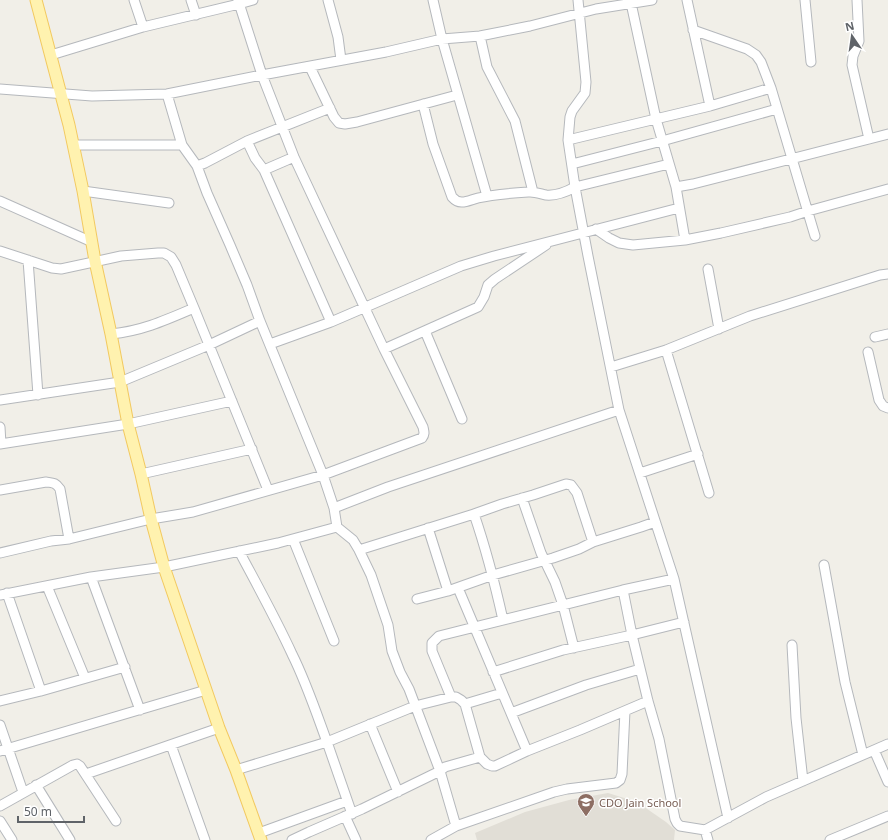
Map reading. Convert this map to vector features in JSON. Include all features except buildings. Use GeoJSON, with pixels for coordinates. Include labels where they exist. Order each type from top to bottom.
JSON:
{"type":"FeatureCollection","features":[{"type":"Feature","properties":{"kind":"main road"},"geometry":{"type":"LineString","coordinates":[[36,0],[61,93],[73,145],[128,424],[151,519],[164,567],[219,728],[260,837]]}},
{"type":"Feature","properties":{"kind":"street"},"geometry":{"type":"LineString","coordinates":[[134,0],[143,27]]}},
{"type":"Feature","properties":{"kind":"street"},"geometry":{"type":"LineString","coordinates":[[191,0],[196,15]]}},
{"type":"Feature","properties":{"kind":"street"},"geometry":{"type":"LineString","coordinates":[[50,54],[143,27],[196,15],[238,2],[253,0]]}},
{"type":"Feature","properties":{"kind":"street"},"geometry":{"type":"LineString","coordinates":[[328,0],[338,37],[341,60]]}},
{"type":"Feature","properties":{"kind":"street"},"geometry":{"type":"LineString","coordinates":[[433,0],[442,39],[487,196]]}},
{"type":"Feature","properties":{"kind":"street"},"geometry":{"type":"LineString","coordinates":[[578,0],[586,93],[572,110],[570,122],[568,140],[575,187],[619,410],[674,579],[728,818]]}},
{"type":"Feature","properties":{"kind":"street"},"geometry":{"type":"LineString","coordinates":[[0,89],[92,96],[167,94],[386,52],[442,39],[480,36],[530,26],[596,9],[652,0]]}},
{"type":"Feature","properties":{"kind":"street"},"geometry":{"type":"LineString","coordinates":[[687,0],[710,106]]}},
{"type":"Feature","properties":{"kind":"street"},"geometry":{"type":"LineString","coordinates":[[805,0],[811,62]]}},
{"type":"Feature","properties":{"kind":"street"},"geometry":{"type":"LineString","coordinates":[[857,0],[859,40],[853,56],[852,64],[869,139]]}},
{"type":"Feature","properties":{"kind":"street"},"geometry":{"type":"LineString","coordinates":[[0,553],[51,541],[69,539],[151,519],[192,512],[323,475],[422,438],[424,435],[423,427],[384,349],[294,157],[262,75],[238,2]]}},
{"type":"Feature","properties":{"kind":"street"},"geometry":{"type":"LineString","coordinates":[[631,3],[656,119],[676,187],[685,240]]}},
{"type":"Feature","properties":{"kind":"street"},"geometry":{"type":"LineString","coordinates":[[693,30],[747,49],[756,55],[761,62],[771,88],[815,236]]}},
{"type":"Feature","properties":{"kind":"street"},"geometry":{"type":"LineString","coordinates":[[480,36],[490,75],[515,121],[533,192]]}},
{"type":"Feature","properties":{"kind":"street"},"geometry":{"type":"LineString","coordinates":[[310,67],[334,117],[339,123],[345,124],[357,122],[458,95]]}},
{"type":"Feature","properties":{"kind":"street"},"geometry":{"type":"LineString","coordinates":[[568,140],[710,106],[771,88]]}},
{"type":"Feature","properties":{"kind":"street"},"geometry":{"type":"LineString","coordinates":[[167,94],[182,145],[197,166],[207,193],[244,278],[323,475],[334,508],[337,527],[353,540],[370,575],[388,625],[392,652],[418,711],[440,771],[456,826]]}},
{"type":"Feature","properties":{"kind":"street"},"geometry":{"type":"LineString","coordinates":[[423,104],[433,144],[452,197],[461,203],[487,196],[533,192],[544,195],[553,195],[575,187],[669,164]]}},
{"type":"Feature","properties":{"kind":"street"},"geometry":{"type":"LineString","coordinates":[[197,166],[247,141],[330,108]]}},
{"type":"Feature","properties":{"kind":"street"},"geometry":{"type":"LineString","coordinates":[[572,164],[777,109]]}},
{"type":"Feature","properties":{"kind":"street"},"geometry":{"type":"LineString","coordinates":[[676,187],[693,184],[888,134]]}},
{"type":"Feature","properties":{"kind":"street"},"geometry":{"type":"LineString","coordinates":[[247,141],[255,158],[264,170],[331,322]]}},
{"type":"Feature","properties":{"kind":"street"},"geometry":{"type":"LineString","coordinates":[[73,145],[182,145]]}},
{"type":"Feature","properties":{"kind":"street"},"geometry":{"type":"LineString","coordinates":[[264,170],[294,157]]}},
{"type":"Feature","properties":{"kind":"street"},"geometry":{"type":"LineString","coordinates":[[596,229],[619,243],[633,245],[685,240],[729,232],[790,217],[888,190]]}},
{"type":"Feature","properties":{"kind":"street"},"geometry":{"type":"LineString","coordinates":[[83,191],[168,203]]}},
{"type":"Feature","properties":{"kind":"street"},"geometry":{"type":"LineString","coordinates":[[0,201],[92,242]]}},
{"type":"Feature","properties":{"kind":"street"},"geometry":{"type":"LineString","coordinates":[[270,344],[331,322],[462,266],[553,240],[680,208]]}},
{"type":"Feature","properties":{"kind":"street"},"geometry":{"type":"LineString","coordinates":[[384,349],[478,307],[484,297],[488,285],[495,278],[553,240]]}},
{"type":"Feature","properties":{"kind":"street"},"geometry":{"type":"LineString","coordinates":[[0,251],[52,268],[61,269],[121,256],[158,253],[164,253],[171,256],[194,308],[268,490]]}},
{"type":"Feature","properties":{"kind":"street"},"geometry":{"type":"LineString","coordinates":[[28,260],[38,395]]}},
{"type":"Feature","properties":{"kind":"street"},"geometry":{"type":"LineString","coordinates":[[708,269],[719,329]]}},
{"type":"Feature","properties":{"kind":"street"},"geometry":{"type":"LineString","coordinates":[[611,367],[666,350],[750,316],[880,275],[888,274]]}},
{"type":"Feature","properties":{"kind":"street"},"geometry":{"type":"LineString","coordinates":[[111,334],[128,332],[149,326],[194,308]]}},
{"type":"Feature","properties":{"kind":"street"},"geometry":{"type":"LineString","coordinates":[[0,400],[120,382],[209,345],[260,320]]}},
{"type":"Feature","properties":{"kind":"street"},"geometry":{"type":"LineString","coordinates":[[425,331],[462,419]]}},
{"type":"Feature","properties":{"kind":"street"},"geometry":{"type":"LineString","coordinates":[[875,337],[888,334]]}},
{"type":"Feature","properties":{"kind":"street"},"geometry":{"type":"LineString","coordinates":[[666,350],[709,493]]}},
{"type":"Feature","properties":{"kind":"street"},"geometry":{"type":"LineString","coordinates":[[868,352],[879,400],[883,406],[888,408]]}},
{"type":"Feature","properties":{"kind":"street"},"geometry":{"type":"LineString","coordinates":[[0,426],[1,444],[128,424],[232,401]]}},
{"type":"Feature","properties":{"kind":"street"},"geometry":{"type":"LineString","coordinates":[[334,508],[388,487],[619,410]]}},
{"type":"Feature","properties":{"kind":"street"},"geometry":{"type":"LineString","coordinates":[[141,474],[252,449]]}},
{"type":"Feature","properties":{"kind":"street"},"geometry":{"type":"LineString","coordinates":[[640,473],[698,454]]}},
{"type":"Feature","properties":{"kind":"street"},"geometry":{"type":"LineString","coordinates":[[0,490],[46,482],[58,485],[69,539]]}},
{"type":"Feature","properties":{"kind":"street"},"geometry":{"type":"LineString","coordinates":[[359,550],[566,484],[571,485],[577,493],[593,542]]}},
{"type":"Feature","properties":{"kind":"street"},"geometry":{"type":"LineString","coordinates":[[522,498],[544,561],[555,582],[563,605],[574,648]]}},
{"type":"Feature","properties":{"kind":"street"},"geometry":{"type":"LineString","coordinates":[[474,514],[493,575],[503,620]]}},
{"type":"Feature","properties":{"kind":"street"},"geometry":{"type":"LineString","coordinates":[[417,599],[448,591],[493,575],[544,561],[593,542],[655,522]]}},
{"type":"Feature","properties":{"kind":"street"},"geometry":{"type":"LineString","coordinates":[[41,691],[4,594],[91,577],[164,567],[278,543],[337,527]]}},
{"type":"Feature","properties":{"kind":"street"},"geometry":{"type":"LineString","coordinates":[[428,528],[448,591]]}},
{"type":"Feature","properties":{"kind":"street"},"geometry":{"type":"LineString","coordinates":[[293,539],[334,641]]}},
{"type":"Feature","properties":{"kind":"street"},"geometry":{"type":"LineString","coordinates":[[240,551],[293,655],[313,702],[347,801],[348,815],[356,840]]}},
{"type":"Feature","properties":{"kind":"street"},"geometry":{"type":"LineString","coordinates":[[824,565],[845,682],[863,755]]}},
{"type":"Feature","properties":{"kind":"street"},"geometry":{"type":"LineString","coordinates":[[91,577],[140,710]]}},
{"type":"Feature","properties":{"kind":"street"},"geometry":{"type":"LineString","coordinates":[[451,697],[432,651],[432,643],[439,636],[623,590],[674,579]]}},
{"type":"Feature","properties":{"kind":"street"},"geometry":{"type":"LineString","coordinates":[[47,586],[85,678]]}},
{"type":"Feature","properties":{"kind":"street"},"geometry":{"type":"LineString","coordinates":[[458,588],[527,751]]}},
{"type":"Feature","properties":{"kind":"street"},"geometry":{"type":"LineString","coordinates":[[623,590],[640,669],[659,739],[675,819],[680,826],[705,830],[766,797],[888,744]]}},
{"type":"Feature","properties":{"kind":"street"},"geometry":{"type":"LineString","coordinates":[[493,672],[564,650],[684,622]]}},
{"type":"Feature","properties":{"kind":"street"},"geometry":{"type":"LineString","coordinates":[[792,645],[796,718],[803,781]]}},
{"type":"Feature","properties":{"kind":"street"},"geometry":{"type":"LineString","coordinates":[[0,701],[125,667]]}},
{"type":"Feature","properties":{"kind":"street"},"geometry":{"type":"LineString","coordinates":[[511,713],[586,685],[640,669]]}},
{"type":"Feature","properties":{"kind":"street"},"geometry":{"type":"LineString","coordinates":[[4,750],[206,690]]}},
{"type":"Feature","properties":{"kind":"street"},"geometry":{"type":"LineString","coordinates":[[465,704],[502,693]]}},
{"type":"Feature","properties":{"kind":"street"},"geometry":{"type":"LineString","coordinates":[[236,770],[327,742],[415,706],[451,697],[456,697],[465,704],[480,757],[487,764],[495,766],[527,751],[648,701]]}},
{"type":"Feature","properties":{"kind":"street"},"geometry":{"type":"LineString","coordinates":[[431,840],[456,826],[554,792],[616,783],[620,780],[622,774],[625,711]]}},
{"type":"Feature","properties":{"kind":"street"},"geometry":{"type":"LineString","coordinates":[[370,724],[398,792]]}},
{"type":"Feature","properties":{"kind":"street"},"geometry":{"type":"LineString","coordinates":[[0,725],[4,750],[23,792]]}},
{"type":"Feature","properties":{"kind":"street"},"geometry":{"type":"LineString","coordinates":[[86,774],[219,728]]}},
{"type":"Feature","properties":{"kind":"street"},"geometry":{"type":"LineString","coordinates":[[171,745],[205,840]]}},
{"type":"Feature","properties":{"kind":"street"},"geometry":{"type":"LineString","coordinates":[[874,750],[888,782]]}},
{"type":"Feature","properties":{"kind":"street"},"geometry":{"type":"LineString","coordinates":[[292,840],[398,792],[445,767],[480,757]]}},
{"type":"Feature","properties":{"kind":"street"},"geometry":{"type":"LineString","coordinates":[[0,806],[73,764],[77,764],[86,774],[116,821]]}},
{"type":"Feature","properties":{"kind":"street"},"geometry":{"type":"LineString","coordinates":[[36,785],[70,840]]}},
{"type":"Feature","properties":{"kind":"street"},"geometry":{"type":"LineString","coordinates":[[260,837],[347,801]]}},
{"type":"Feature","properties":{"kind":"street"},"geometry":{"type":"LineString","coordinates":[[830,840],[888,816]]}},
{"type":"Feature","properties":{"kind":"street"},"geometry":{"type":"LineString","coordinates":[[0,821],[12,840]]}},
{"type":"Feature","properties":{"kind":"street"},"geometry":{"type":"LineString","coordinates":[[705,830],[708,840]]}},
{"type":"Feature","properties":{"kind":"shaded area","name":"CDO Jain School"},"geometry":{"type":"Polygon","coordinates":[[[608,793],[637,802],[666,822],[675,830],[674,840],[477,840],[475,833],[525,812],[569,800],[608,793]]]}},
{"type":"Feature","properties":{"kind":"place","name":"CDO Jain School"},"geometry":{"type":"Point","coordinates":[586,817]}}]}
